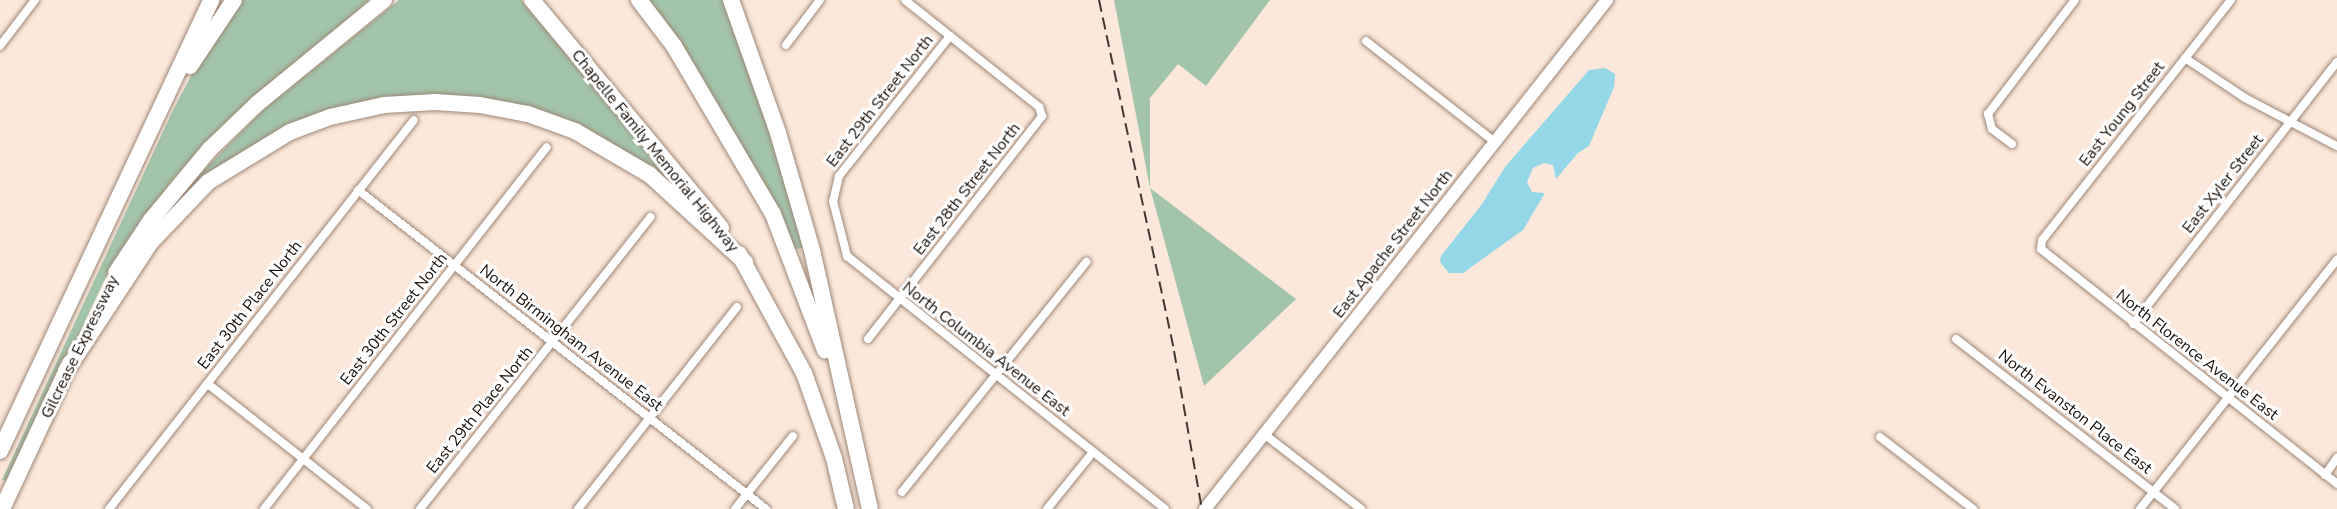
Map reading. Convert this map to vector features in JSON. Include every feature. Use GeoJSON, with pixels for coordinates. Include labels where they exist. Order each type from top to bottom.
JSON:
{"type":"FeatureCollection","features":[{"type":"Feature","properties":{"kind":"highway"},"geometry":{"type":"LineString","coordinates":[[162,104],[206,0]]}},
{"type":"Feature","properties":{"kind":"highway","name":"Gilcrease Expressway"},"geometry":{"type":"LineString","coordinates":[[0,451],[211,0]]}},
{"type":"Feature","properties":{"kind":"highway"},"geometry":{"type":"LineString","coordinates":[[140,150],[214,25],[234,0]]}},
{"type":"Feature","properties":{"kind":"highway","name":"Gilcrease Expressway"},"geometry":{"type":"LineString","coordinates":[[2,509],[66,371],[122,264],[188,173],[258,103],[384,0]]}},
{"type":"Feature","properties":{"kind":"highway","name":"Chapelle Family Memorial Highway"},"geometry":{"type":"LineString","coordinates":[[532,0],[702,204],[745,262],[804,373],[834,458],[846,509]]}},
{"type":"Feature","properties":{"kind":"highway"},"geometry":{"type":"LineString","coordinates":[[543,0],[594,75]]}},
{"type":"Feature","properties":{"kind":"highway"},"geometry":{"type":"LineString","coordinates":[[639,0],[674,46],[773,214],[792,256],[851,421]]}},
{"type":"Feature","properties":{"kind":"highway"},"geometry":{"type":"LineString","coordinates":[[731,0],[767,100]]}},
{"type":"Feature","properties":{"kind":"highway"},"geometry":{"type":"LineString","coordinates":[[737,0],[812,250],[870,509]]}},
{"type":"Feature","properties":{"kind":"highway"},"geometry":{"type":"LineString","coordinates":[[66,371],[150,243],[208,182],[290,132],[330,117],[384,105],[435,102],[480,105],[528,114],[574,131],[650,175],[745,262]]}},
{"type":"Feature","properties":{"kind":"main road","name":"East Apache Street North"},"geometry":{"type":"LineString","coordinates":[[1205,509],[1607,0]]}},
{"type":"Feature","properties":{"kind":"street"},"geometry":{"type":"LineString","coordinates":[[0,46],[35,0]]}},
{"type":"Feature","properties":{"kind":"street"},"geometry":{"type":"LineString","coordinates":[[786,45],[820,0]]}},
{"type":"Feature","properties":{"kind":"street"},"geometry":{"type":"LineString","coordinates":[[905,0],[950,36]]}},
{"type":"Feature","properties":{"kind":"street"},"geometry":{"type":"LineString","coordinates":[[2012,144],[1992,129],[1988,114],[2075,0]]}},
{"type":"Feature","properties":{"kind":"street","name":"East Young Street"},"geometry":{"type":"LineString","coordinates":[[2040,249],[2042,240],[2231,0]]}},
{"type":"Feature","properties":{"kind":"street","name":"East 28th Street North"},"geometry":{"type":"LineString","coordinates":[[868,339],[1042,113],[950,36]]}},
{"type":"Feature","properties":{"kind":"street","name":"East 29th Street North"},"geometry":{"type":"LineString","coordinates":[[836,185],[950,36]]}},
{"type":"Feature","properties":{"kind":"street"},"geometry":{"type":"LineString","coordinates":[[1366,41],[1495,142]]}},
{"type":"Feature","properties":{"kind":"street"},"geometry":{"type":"LineString","coordinates":[[2185,58],[2245,98],[2292,120],[2337,146]]}},
{"type":"Feature","properties":{"kind":"street","name":"East Xyler Street"},"geometry":{"type":"LineString","coordinates":[[2133,324],[2337,62]]}},
{"type":"Feature","properties":{"kind":"street","name":"East 30th Place North"},"geometry":{"type":"LineString","coordinates":[[109,509],[414,120]]}},
{"type":"Feature","properties":{"kind":"street","name":"East 30th Street North"},"geometry":{"type":"LineString","coordinates":[[264,509],[547,147]]}},
{"type":"Feature","properties":{"kind":"street","name":"North Columbia Avenue East"},"geometry":{"type":"LineString","coordinates":[[836,185],[834,201],[847,256],[898,300],[1165,509]]}},
{"type":"Feature","properties":{"kind":"street","name":"North Birmingham Avenue East"},"geometry":{"type":"LineString","coordinates":[[358,190],[766,509]]}},
{"type":"Feature","properties":{"kind":"street","name":"East 29th Place North"},"geometry":{"type":"LineString","coordinates":[[420,509],[651,217]]}},
{"type":"Feature","properties":{"kind":"street","name":"North Florence Avenue East"},"geometry":{"type":"LineString","coordinates":[[2040,249],[2337,484]]}},
{"type":"Feature","properties":{"kind":"street"},"geometry":{"type":"LineString","coordinates":[[2140,509],[2337,260]]}},
{"type":"Feature","properties":{"kind":"street"},"geometry":{"type":"LineString","coordinates":[[902,492],[1086,262]]}},
{"type":"Feature","properties":{"kind":"street"},"geometry":{"type":"LineString","coordinates":[[578,509],[737,308]]}},
{"type":"Feature","properties":{"kind":"street","name":"North Evanston Place East"},"geometry":{"type":"LineString","coordinates":[[1956,339],[2175,509]]}},
{"type":"Feature","properties":{"kind":"street"},"geometry":{"type":"LineString","coordinates":[[207,384],[367,509]]}},
{"type":"Feature","properties":{"kind":"street"},"geometry":{"type":"LineString","coordinates":[[1264,434],[1360,509]]}},
{"type":"Feature","properties":{"kind":"street"},"geometry":{"type":"LineString","coordinates":[[735,509],[793,436]]}},
{"type":"Feature","properties":{"kind":"street"},"geometry":{"type":"LineString","coordinates":[[1880,436],[1972,509]]}},
{"type":"Feature","properties":{"kind":"street"},"geometry":{"type":"LineString","coordinates":[[1047,509],[1093,452]]}},
{"type":"Feature","properties":{"kind":"street"},"geometry":{"type":"LineString","coordinates":[[2325,475],[2337,458]]}},
{"type":"Feature","properties":{"kind":"green space"},"geometry":{"type":"Polygon","coordinates":[[[241,0],[369,0],[210,141],[172,180],[108,273],[8,481],[2,480],[174,108],[208,44],[241,0]]]}},
{"type":"Feature","properties":{"kind":"green space"},"geometry":{"type":"Polygon","coordinates":[[[399,0],[521,0],[673,183],[671,186],[496,102],[331,113],[187,194],[183,191],[263,110],[399,0]]]}},
{"type":"Feature","properties":{"kind":"green space"},"geometry":{"type":"Polygon","coordinates":[[[650,0],[724,0],[749,65],[804,248],[795,249],[679,41],[650,0]]]}},
{"type":"Feature","properties":{"kind":"green space"},"geometry":{"type":"Polygon","coordinates":[[[1114,0],[1270,0],[1206,86],[1178,64],[1150,98],[1150,188],[1114,0]]]}},
{"type":"Feature","properties":{"kind":"green space"},"geometry":{"type":"Polygon","coordinates":[[[1150,188],[1296,299],[1204,386],[1150,188]]]}},
{"type":"Feature","properties":{"kind":"water"},"geometry":{"type":"Polygon","coordinates":[[[1605,68],[1615,74],[1614,87],[1589,146],[1578,153],[1556,179],[1553,165],[1544,163],[1533,168],[1527,182],[1532,192],[1545,193],[1523,230],[1463,273],[1449,273],[1440,262],[1441,256],[1482,204],[1505,167],[1589,70],[1605,68]]]}},
{"type":"Feature","properties":{"kind":"railway"},"geometry":{"type":"LineString","coordinates":[[1099,0],[1174,351],[1202,509]]}}]}
